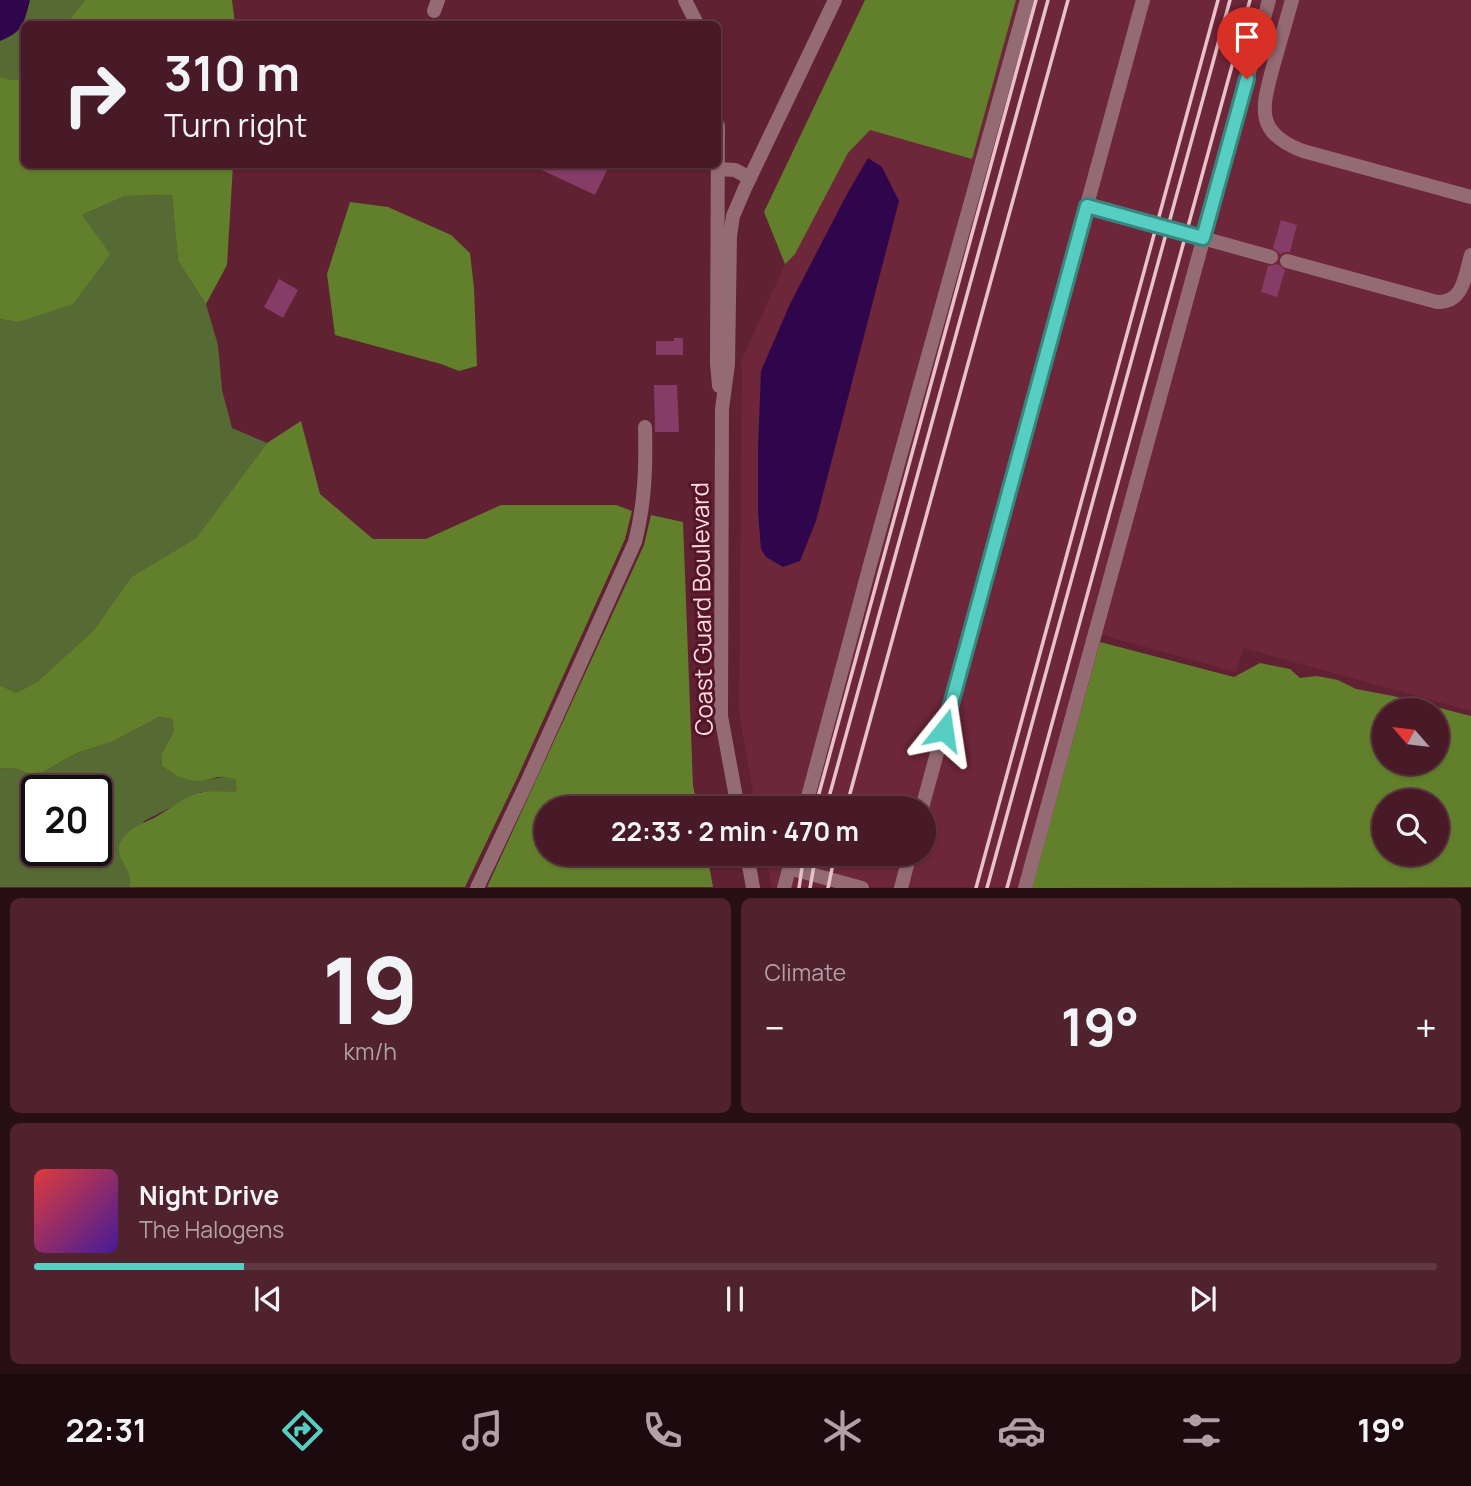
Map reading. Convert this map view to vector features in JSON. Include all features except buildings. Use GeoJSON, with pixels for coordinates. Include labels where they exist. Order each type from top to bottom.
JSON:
{"type":"FeatureCollection","features":[{"type":"Feature","properties":{"kind":"street"},"geometry":{"type":"LineString","coordinates":[[685,0],[696,21]]}},
{"type":"Feature","properties":{"kind":"street"},"geometry":{"type":"LineString","coordinates":[[722,363],[731,225],[737,205],[835,0]]}},
{"type":"Feature","properties":{"kind":"street"},"geometry":{"type":"LineString","coordinates":[[808,796],[1027,0]]}},
{"type":"Feature","properties":{"kind":"street"},"geometry":{"type":"LineString","coordinates":[[925,796],[1143,0]]}},
{"type":"Feature","properties":{"kind":"street"},"geometry":{"type":"LineString","coordinates":[[1025,887],[1269,0]]}},
{"type":"Feature","properties":{"kind":"street"},"geometry":{"type":"LineString","coordinates":[[1292,0],[1264,101],[1266,119],[1275,135],[1286,144],[1303,151],[1471,197]]}},
{"type":"Feature","properties":{"kind":"street"},"geometry":{"type":"LineString","coordinates":[[722,363],[718,169],[735,170],[750,178]]}},
{"type":"Feature","properties":{"kind":"street"},"geometry":{"type":"LineString","coordinates":[[1087,206],[1271,257]]}},
{"type":"Feature","properties":{"kind":"street"},"geometry":{"type":"LineString","coordinates":[[1287,261],[1437,302],[1446,302],[1459,292],[1471,255]]}},
{"type":"Feature","properties":{"kind":"street","name":"Coast Guard Boulevard"},"geometry":{"type":"LineString","coordinates":[[722,363],[720,716],[736,796]]}},
{"type":"Feature","properties":{"kind":"street"},"geometry":{"type":"LineString","coordinates":[[477,887],[635,542],[645,484],[645,427]]}},
{"type":"Feature","properties":{"kind":"street"},"geometry":{"type":"LineString","coordinates":[[750,866],[754,887]]}},
{"type":"Feature","properties":{"kind":"street"},"geometry":{"type":"LineString","coordinates":[[784,887],[790,866]]}},
{"type":"Feature","properties":{"kind":"street"},"geometry":{"type":"LineString","coordinates":[[805,866],[862,887]]}},
{"type":"Feature","properties":{"kind":"street"},"geometry":{"type":"LineString","coordinates":[[901,887],[907,866]]}},
{"type":"Feature","properties":{"kind":"shaded area"},"geometry":{"type":"Polygon","coordinates":[[[0,0],[30,0],[21,26],[14,34],[0,41],[0,0]]]}},
{"type":"Feature","properties":{"kind":"shaded area"},"geometry":{"type":"Polygon","coordinates":[[[865,0],[1471,0],[1471,711],[1449,705],[1449,698],[1424,698],[1243,648],[1236,672],[1102,635],[1033,887],[772,887],[768,866],[936,866],[936,796],[754,796],[739,713],[740,364],[785,264],[764,212],[865,0]]]}},
{"type":"Feature","properties":{"kind":"shaded area"},"geometry":{"type":"Polygon","coordinates":[[[868,158],[882,167],[899,201],[816,521],[800,561],[783,567],[766,557],[761,549],[758,449],[761,371],[790,304],[868,158]]]}},
{"type":"Feature","properties":{"kind":"green space"},"geometry":{"type":"Polygon","coordinates":[[[0,0],[85,0],[68,21],[21,21],[21,78],[12,80],[0,77],[0,0]]]}},
{"type":"Feature","properties":{"kind":"green space"},"geometry":{"type":"Polygon","coordinates":[[[85,0],[232,0],[235,21],[68,21],[85,0]]]}},
{"type":"Feature","properties":{"kind":"green space"},"geometry":{"type":"Polygon","coordinates":[[[865,0],[1016,0],[972,159],[870,130],[848,153],[795,254],[785,264],[764,212],[865,0]]]}},
{"type":"Feature","properties":{"kind":"green space"},"geometry":{"type":"Polygon","coordinates":[[[0,77],[12,80],[21,78],[21,168],[233,168],[227,265],[206,304],[178,261],[172,195],[125,196],[82,215],[110,254],[73,304],[18,322],[0,319],[0,77]]]}},
{"type":"Feature","properties":{"kind":"green space"},"geometry":{"type":"Polygon","coordinates":[[[172,195],[178,261],[206,304],[218,345],[222,390],[232,428],[267,443],[196,538],[131,577],[94,630],[37,682],[16,693],[0,685],[0,319],[18,322],[82,215],[125,196],[172,195]]]}},
{"type":"Feature","properties":{"kind":"green space"},"geometry":{"type":"Polygon","coordinates":[[[350,202],[388,207],[451,235],[470,253],[477,366],[459,371],[335,335],[327,274],[350,202]]]}},
{"type":"Feature","properties":{"kind":"green space"},"geometry":{"type":"Polygon","coordinates":[[[301,421],[320,494],[373,539],[426,539],[501,505],[616,505],[632,511],[625,539],[465,887],[129,887],[130,877],[119,852],[120,844],[127,833],[193,795],[237,791],[235,779],[223,777],[188,780],[162,766],[162,753],[174,731],[172,719],[159,717],[114,741],[77,753],[43,772],[30,774],[18,769],[0,768],[0,685],[16,693],[37,682],[94,630],[131,577],[196,538],[267,443],[301,421]]]}},
{"type":"Feature","properties":{"kind":"green space"},"geometry":{"type":"Polygon","coordinates":[[[651,515],[683,522],[695,796],[534,796],[534,866],[709,866],[713,887],[487,887],[644,545],[651,515]]]}},
{"type":"Feature","properties":{"kind":"green space"},"geometry":{"type":"Polygon","coordinates":[[[1100,642],[1234,677],[1260,663],[1290,669],[1300,678],[1317,676],[1338,680],[1356,689],[1401,698],[1372,698],[1372,775],[1449,775],[1449,710],[1471,716],[1471,887],[1032,888],[1100,642]]]}},
{"type":"Feature","properties":{"kind":"green space"},"geometry":{"type":"Polygon","coordinates":[[[159,717],[172,719],[174,731],[162,753],[162,766],[173,774],[192,779],[234,778],[238,791],[201,792],[144,821],[122,861],[130,877],[129,887],[0,887],[0,768],[18,769],[30,774],[43,772],[77,753],[114,741],[159,717]]]}},
{"type":"Feature","properties":{"kind":"railway"},"geometry":{"type":"LineString","coordinates":[[818,796],[1036,0]]}},
{"type":"Feature","properties":{"kind":"railway"},"geometry":{"type":"LineString","coordinates":[[829,796],[1048,0]]}},
{"type":"Feature","properties":{"kind":"railway"},"geometry":{"type":"LineString","coordinates":[[849,796],[1068,0]]}},
{"type":"Feature","properties":{"kind":"railway"},"geometry":{"type":"LineString","coordinates":[[976,888],[1218,0]]}},
{"type":"Feature","properties":{"kind":"railway"},"geometry":{"type":"LineString","coordinates":[[987,888],[1230,0]]}},
{"type":"Feature","properties":{"kind":"railway"},"geometry":{"type":"LineString","coordinates":[[1007,888],[1250,0]]}},
{"type":"Feature","properties":{"kind":"railway"},"geometry":{"type":"LineString","coordinates":[[799,888],[802,866]]}},
{"type":"Feature","properties":{"kind":"railway"},"geometry":{"type":"LineString","coordinates":[[810,888],[814,866]]}},
{"type":"Feature","properties":{"kind":"railway"},"geometry":{"type":"LineString","coordinates":[[828,888],[833,866]]}},
{"type":"Feature","properties":{"kind":"route"},"geometry":{"type":"LineString","coordinates":[[944,730],[1087,206],[1203,238],[1247,79]]}}]}
